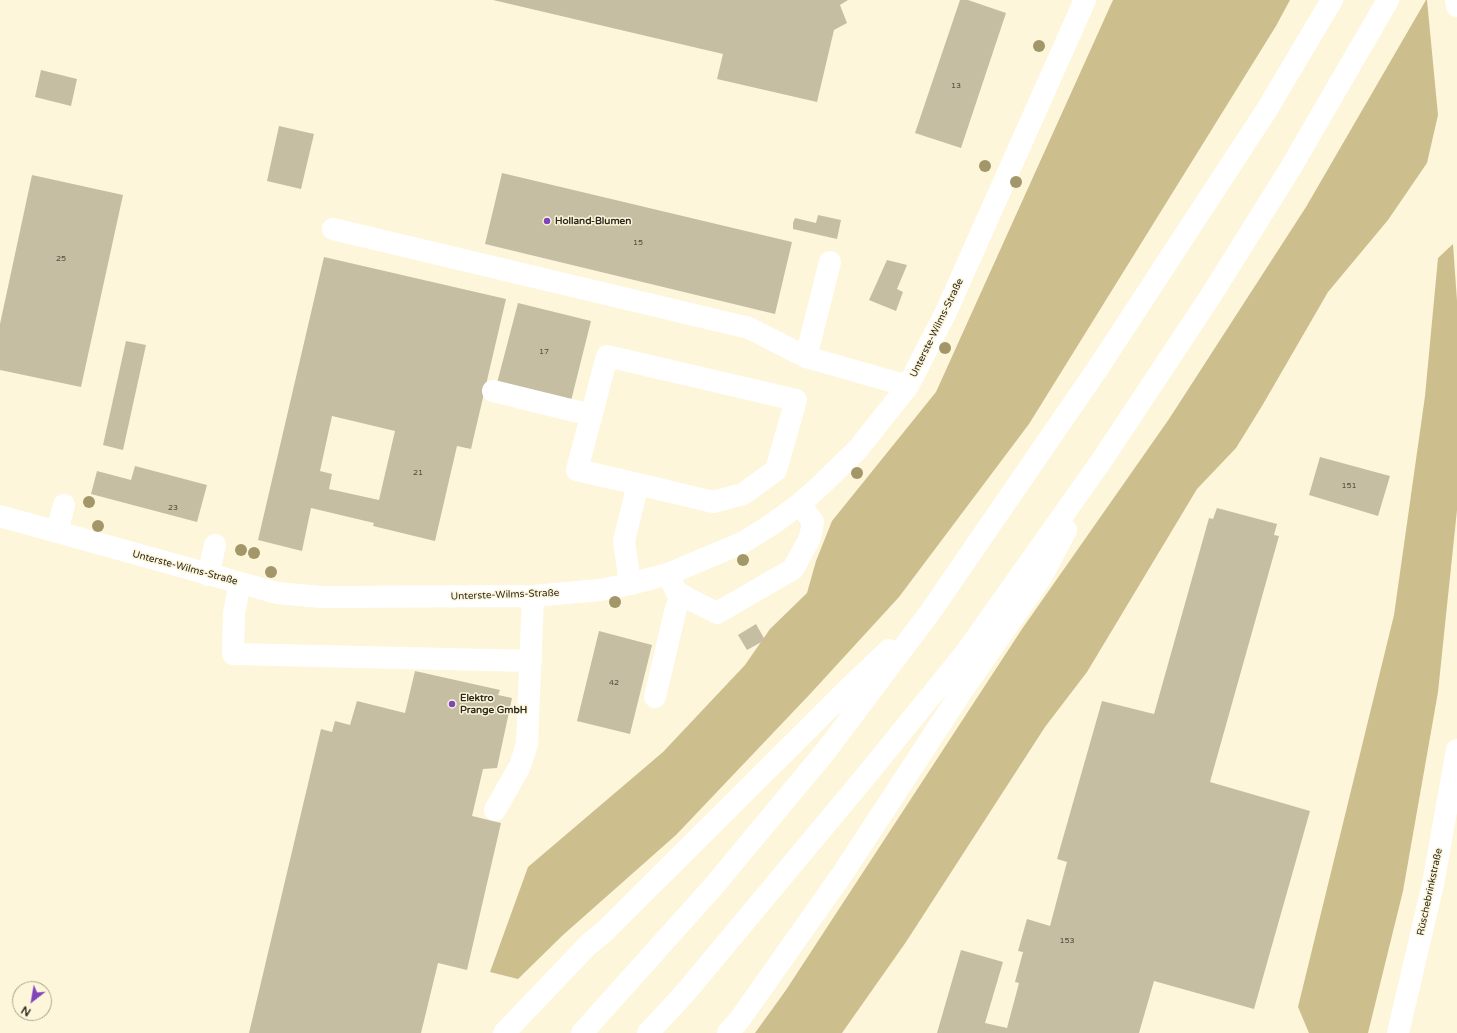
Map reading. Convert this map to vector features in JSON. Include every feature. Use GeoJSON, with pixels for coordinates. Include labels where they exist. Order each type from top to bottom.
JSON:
{"type":"FeatureCollection","features":[{"type":"Feature","properties":{"kind":"main road","name":"Unterste-Wilms-Straße"},"geometry":{"type":"LineString","coordinates":[[0,516],[277,593],[322,597],[532,596],[600,590],[668,574],[742,543],[771,525],[800,504],[858,449],[908,386],[946,312],[1085,0]]}},
{"type":"Feature","properties":{"kind":"main road"},"geometry":{"type":"LineString","coordinates":[[582,1033],[717,882],[826,752],[931,611],[1098,368],[1266,111],[1332,0]]}},
{"type":"Feature","properties":{"kind":"main road"},"geometry":{"type":"LineString","coordinates":[[648,1033],[684,993],[865,777],[964,655],[1102,460],[1210,297],[1290,169],[1388,0]]}},
{"type":"Feature","properties":{"kind":"main road"},"geometry":{"type":"LineString","coordinates":[[1456,0],[1457,6]]}},
{"type":"Feature","properties":{"kind":"main road"},"geometry":{"type":"LineString","coordinates":[[333,229],[749,328],[806,357],[908,386]]}},
{"type":"Feature","properties":{"kind":"main road"},"geometry":{"type":"LineString","coordinates":[[806,357],[830,262]]}},
{"type":"Feature","properties":{"kind":"main road"},"geometry":{"type":"LineString","coordinates":[[607,356],[796,400],[776,470],[743,494],[713,502],[638,484],[577,470],[607,356]]}},
{"type":"Feature","properties":{"kind":"main road"},"geometry":{"type":"LineString","coordinates":[[493,391],[591,415]]}},
{"type":"Feature","properties":{"kind":"main road"},"geometry":{"type":"LineString","coordinates":[[734,1026],[843,872],[962,691],[1040,579],[1102,460]]}},
{"type":"Feature","properties":{"kind":"main road"},"geometry":{"type":"LineString","coordinates":[[630,584],[624,541],[638,484]]}},
{"type":"Feature","properties":{"kind":"main road"},"geometry":{"type":"LineString","coordinates":[[668,574],[677,593],[716,613],[793,569],[810,538],[812,522],[800,504]]}},
{"type":"Feature","properties":{"kind":"main road"},"geometry":{"type":"LineString","coordinates":[[57,532],[64,505]]}},
{"type":"Feature","properties":{"kind":"main road"},"geometry":{"type":"LineString","coordinates":[[208,575],[215,545]]}},
{"type":"Feature","properties":{"kind":"main road"},"geometry":{"type":"LineString","coordinates":[[240,583],[234,613],[233,654],[531,662]]}},
{"type":"Feature","properties":{"kind":"main road"},"geometry":{"type":"LineString","coordinates":[[655,697],[676,608],[682,595]]}},
{"type":"Feature","properties":{"kind":"main road"},"geometry":{"type":"LineString","coordinates":[[495,810],[520,766],[526,744],[531,662],[532,596]]}},
{"type":"Feature","properties":{"kind":"main road"},"geometry":{"type":"LineString","coordinates":[[504,1033],[587,946],[606,930],[848,689],[931,611]]}},
{"type":"Feature","properties":{"kind":"main road","name":"Rüschebrinkstraße"},"geometry":{"type":"LineString","coordinates":[[1398,1033],[1433,884],[1457,750]]}},
{"type":"Feature","properties":{"kind":"shaded area"},"geometry":{"type":"Polygon","coordinates":[[[1113,0],[1290,0],[1276,26],[1029,424],[899,597],[811,693],[676,835],[563,935],[518,979],[490,972],[528,867],[663,752],[745,665],[770,629],[807,593],[816,561],[832,521],[936,392],[1113,0]]]}},
{"type":"Feature","properties":{"kind":"shaded area"},"geometry":{"type":"Polygon","coordinates":[[[1426,0],[1438,115],[1427,163],[1388,220],[1328,292],[1236,448],[1197,489],[1087,672],[1045,727],[906,942],[842,1033],[755,1033],[786,990],[1022,629],[1169,419],[1306,207],[1426,0]]]}},
{"type":"Feature","properties":{"kind":"shaded area"},"geometry":{"type":"Polygon","coordinates":[[[1453,244],[1457,301],[1457,510],[1438,692],[1403,891],[1368,1033],[1309,1033],[1298,1007],[1394,615],[1425,396],[1438,258],[1453,244]]]}},
{"type":"Feature","properties":{"kind":"building"},"geometry":{"type":"Polygon","coordinates":[[[493,0],[848,0],[840,5],[847,23],[834,30],[817,102],[717,79],[723,54],[493,0]]]}},
{"type":"Feature","properties":{"kind":"building"},"geometry":{"type":"Polygon","coordinates":[[[960,0],[968,0],[1006,13],[961,148],[915,133],[960,0]]]}},
{"type":"Feature","properties":{"kind":"building"},"geometry":{"type":"Polygon","coordinates":[[[41,70],[77,79],[71,106],[35,97],[41,70]]]}},
{"type":"Feature","properties":{"kind":"building"},"geometry":{"type":"Polygon","coordinates":[[[279,126],[314,134],[301,189],[267,181],[279,126]]]}},
{"type":"Feature","properties":{"kind":"building"},"geometry":{"type":"Polygon","coordinates":[[[502,173],[792,242],[775,314],[485,244],[502,173]]]}},
{"type":"Feature","properties":{"kind":"building"},"geometry":{"type":"Polygon","coordinates":[[[32,175],[123,195],[81,387],[0,370],[0,324],[32,175]]]}},
{"type":"Feature","properties":{"kind":"building"},"geometry":{"type":"Polygon","coordinates":[[[818,215],[841,220],[837,239],[793,229],[795,218],[816,223],[818,215]]]}},
{"type":"Feature","properties":{"kind":"building"},"geometry":{"type":"Polygon","coordinates":[[[324,257],[506,299],[471,449],[457,446],[435,541],[373,526],[374,523],[311,508],[302,551],[258,540],[324,257]],[[332,416],[320,471],[332,474],[329,489],[379,500],[395,431],[332,416]]]}},
{"type":"Feature","properties":{"kind":"building"},"geometry":{"type":"Polygon","coordinates":[[[887,260],[907,265],[897,289],[903,292],[896,311],[869,300],[887,260]]]}},
{"type":"Feature","properties":{"kind":"building"},"geometry":{"type":"Polygon","coordinates":[[[518,303],[591,321],[571,401],[497,383],[518,303]]]}},
{"type":"Feature","properties":{"kind":"building"},"geometry":{"type":"Polygon","coordinates":[[[126,341],[146,345],[123,450],[103,445],[126,341]]]}},
{"type":"Feature","properties":{"kind":"building"},"geometry":{"type":"Polygon","coordinates":[[[1320,457],[1390,476],[1378,516],[1309,495],[1320,457]]]}},
{"type":"Feature","properties":{"kind":"building"},"geometry":{"type":"Polygon","coordinates":[[[135,466],[207,485],[197,522],[91,494],[97,471],[131,480],[135,466]]]}},
{"type":"Feature","properties":{"kind":"building"},"geometry":{"type":"Polygon","coordinates":[[[1217,508],[1277,524],[1274,535],[1279,536],[1210,782],[1310,811],[1254,1009],[1154,981],[1139,1033],[937,1033],[961,950],[1003,962],[985,1023],[1007,1028],[1019,983],[1015,982],[1023,952],[1018,951],[1027,919],[1050,926],[1067,862],[1057,859],[1102,701],[1154,714],[1209,518],[1213,519],[1217,508]]]}},
{"type":"Feature","properties":{"kind":"building"},"geometry":{"type":"Polygon","coordinates":[[[756,624],[765,640],[747,650],[738,635],[756,624]]]}},
{"type":"Feature","properties":{"kind":"building"},"geometry":{"type":"Polygon","coordinates":[[[599,631],[652,645],[630,734],[577,721],[599,631]]]}},
{"type":"Feature","properties":{"kind":"building"},"geometry":{"type":"Polygon","coordinates":[[[415,671],[500,690],[498,695],[512,698],[497,768],[483,769],[472,816],[501,823],[467,970],[438,963],[421,1033],[249,1033],[321,729],[332,732],[335,721],[350,725],[357,701],[405,713],[415,671]]]}},
{"type":"Feature","properties":{"kind":"place","name":"Holland-Blumen"},"geometry":{"type":"Point","coordinates":[547,221]}},
{"type":"Feature","properties":{"kind":"place","name":"Elektro Prange GmbH"},"geometry":{"type":"Point","coordinates":[452,704]}}]}
